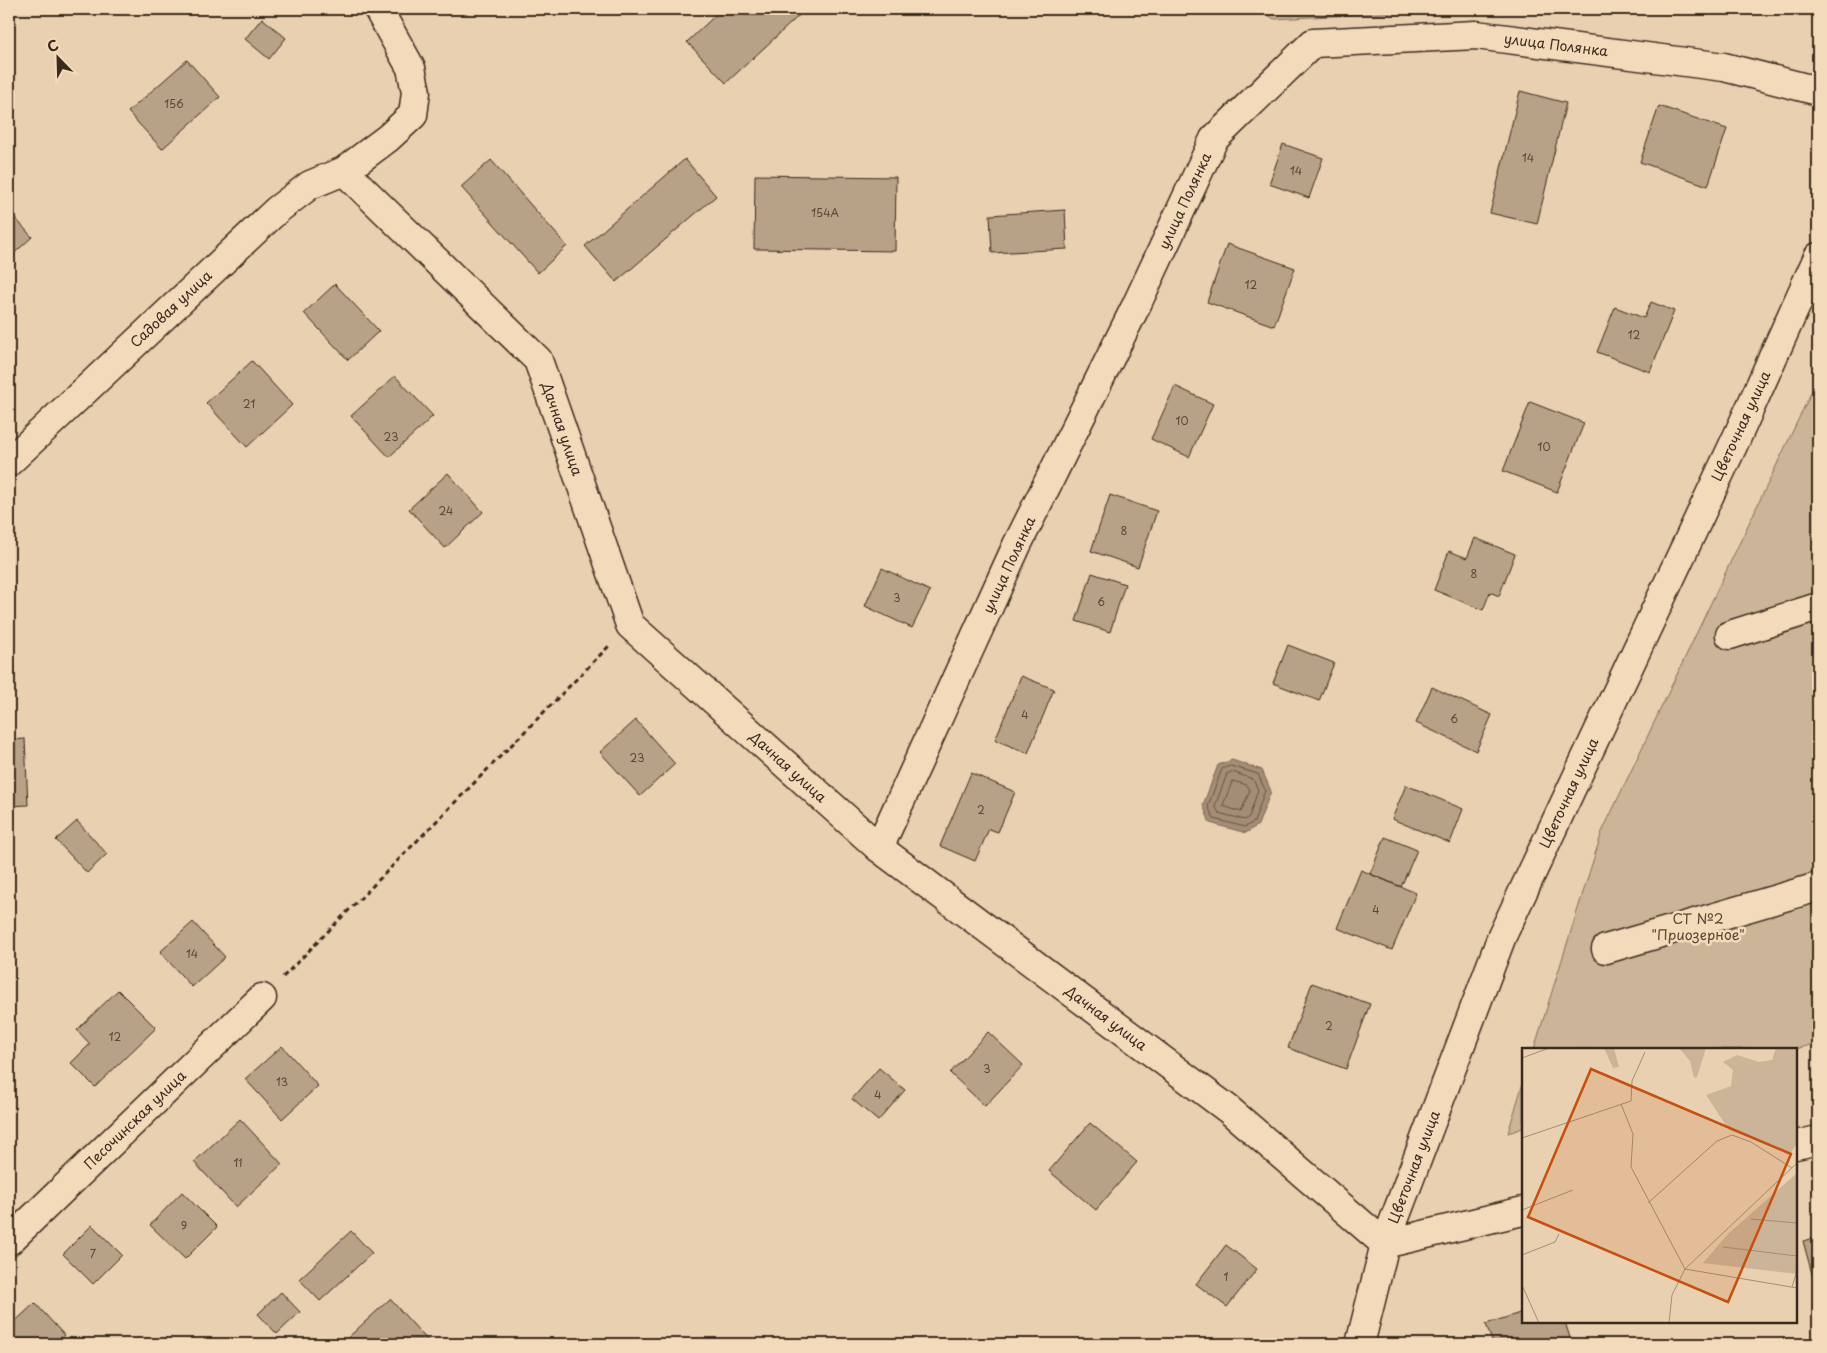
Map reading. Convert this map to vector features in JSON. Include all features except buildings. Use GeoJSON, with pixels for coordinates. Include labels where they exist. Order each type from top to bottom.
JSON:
{"type":"FeatureCollection","features":[{"type":"Feature","properties":{"kind":"street","name":"Садовая улица"},"geometry":{"type":"LineString","coordinates":[[9,462],[277,210],[310,185],[344,171],[388,138],[413,115],[416,92],[411,68],[378,9]]}},
{"type":"Feature","properties":{"kind":"street","name":"улица Полянка"},"geometry":{"type":"LineString","coordinates":[[879,848],[1017,545],[1136,306],[1214,138],[1313,44],[1476,35],[1724,67],[1818,91]]}},
{"type":"Feature","properties":{"kind":"street","name":"Дачная улица"},"geometry":{"type":"LineString","coordinates":[[344,171],[538,360],[630,626],[879,848],[1228,1109],[1385,1244]]}},
{"type":"Feature","properties":{"kind":"street","name":"Цветочная улица"},"geometry":{"type":"LineString","coordinates":[[1360,1344],[1385,1244],[1502,936],[1737,437],[1818,257]]}},
{"type":"Feature","properties":{"kind":"street"},"geometry":{"type":"LineString","coordinates":[[1730,635],[1818,608]]}},
{"type":"Feature","properties":{"kind":"street"},"geometry":{"type":"LineString","coordinates":[[1606,949],[1818,887]]}},
{"type":"Feature","properties":{"kind":"street","name":"Песочинская улица"},"geometry":{"type":"LineString","coordinates":[[9,1241],[262,998]]}},
{"type":"Feature","properties":{"kind":"street"},"geometry":{"type":"LineString","coordinates":[[1797,1145],[1818,1140]]}},
{"type":"Feature","properties":{"kind":"street"},"geometry":{"type":"LineString","coordinates":[[1385,1244],[1522,1211]]}},
{"type":"Feature","properties":{"kind":"path"},"geometry":{"type":"LineString","coordinates":[[262,998],[630,626]]}},
{"type":"Feature","properties":{"kind":"green space"},"geometry":{"type":"Polygon","coordinates":[[[1259,9],[1464,9],[1274,19],[1259,9]]]}},
{"type":"Feature","properties":{"kind":"green space","name":"СТ №2 \"Приозерное\""},"geometry":{"type":"Polygon","coordinates":[[[1818,378],[1818,1043],[1797,1049],[1534,1048],[1602,832],[1818,378]]]}},
{"type":"Feature","properties":{"kind":"green space"},"geometry":{"type":"Polygon","coordinates":[[[1522,1086],[1522,1128],[1508,1133],[1522,1086]]]}},
{"type":"Feature","properties":{"kind":"water"},"geometry":{"type":"Polygon","coordinates":[[[1232,760],[1262,770],[1271,791],[1258,825],[1246,833],[1210,823],[1203,805],[1218,765],[1232,760]]]}}]}
